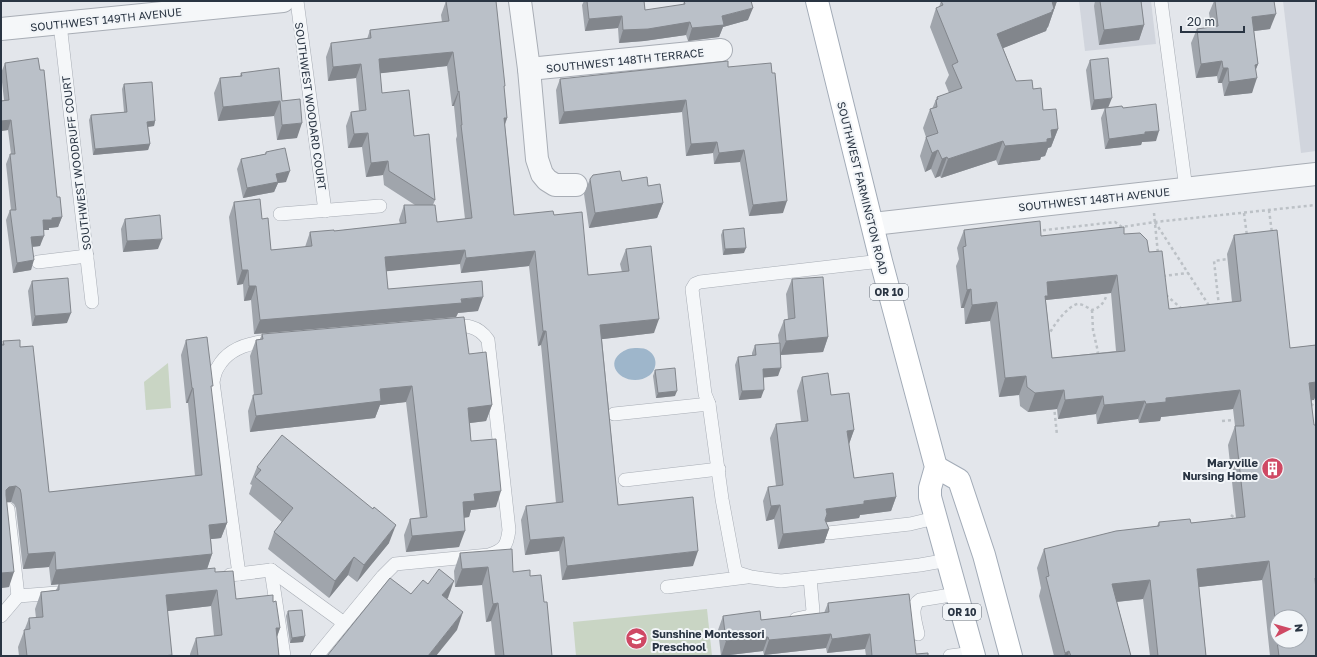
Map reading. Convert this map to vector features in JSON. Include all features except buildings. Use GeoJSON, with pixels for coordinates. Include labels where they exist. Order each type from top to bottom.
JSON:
{"type":"FeatureCollection","features":[{"type":"Feature","properties":{"kind":"main road","name":"SOUTHWEST FARMINGTON ROAD"},"geometry":{"type":"LineString","coordinates":[[817,1],[881,261],[936,467]]}},
{"type":"Feature","properties":{"kind":"main road","name":"OR 10"},"geometry":{"type":"LineString","coordinates":[[973,654],[958,594],[930,497],[930,488],[936,467],[959,480],[984,555],[1011,656]]}},
{"type":"Feature","properties":{"kind":"street","name":"SOUTHWEST 149TH AVENUE"},"geometry":{"type":"LineString","coordinates":[[1,29],[60,24],[240,3],[283,1]]}},
{"type":"Feature","properties":{"kind":"street"},"geometry":{"type":"LineString","coordinates":[[520,1],[529,69],[537,159],[542,174],[547,180],[555,185],[576,185]]}},
{"type":"Feature","properties":{"kind":"street","name":"SOUTHWEST 148TH TERRACE"},"geometry":{"type":"LineString","coordinates":[[529,69],[721,50]]}},
{"type":"Feature","properties":{"kind":"street","name":"SOUTHWEST 148TH AVENUE"},"geometry":{"type":"LineString","coordinates":[[873,224],[1316,174]]}},
{"type":"Feature","properties":{"kind":"lane","name":"SOUTHWEST WOODARD COURT"},"geometry":{"type":"LineString","coordinates":[[296,1],[324,210]]}},
{"type":"Feature","properties":{"kind":"lane"},"geometry":{"type":"LineString","coordinates":[[1161,1],[1186,189]]}},
{"type":"Feature","properties":{"kind":"lane","name":"SOUTHWEST WOODRUFF COURT"},"geometry":{"type":"LineString","coordinates":[[60,24],[92,302]]}},
{"type":"Feature","properties":{"kind":"lane"},"geometry":{"type":"LineString","coordinates":[[280,214],[380,206]]}},
{"type":"Feature","properties":{"kind":"lane"},"geometry":{"type":"LineString","coordinates":[[38,262],[87,256]]}},
{"type":"Feature","properties":{"kind":"lane"},"geometry":{"type":"LineString","coordinates":[[881,261],[700,282],[695,284],[692,289],[705,394],[709,404],[735,569],[738,573],[774,581],[920,565],[948,560]]}},
{"type":"Feature","properties":{"kind":"lane"},"geometry":{"type":"LineString","coordinates":[[317,656],[383,576],[395,564],[489,555],[501,551],[507,542],[509,530],[488,340],[483,332],[471,327],[461,325],[437,327]]}},
{"type":"Feature","properties":{"kind":"lane"},"geometry":{"type":"LineString","coordinates":[[239,574],[212,382],[218,367],[236,348],[255,342],[287,339]]}},
{"type":"Feature","properties":{"kind":"lane"},"geometry":{"type":"LineString","coordinates":[[614,414],[709,404]]}},
{"type":"Feature","properties":{"kind":"lane"},"geometry":{"type":"LineString","coordinates":[[625,480],[719,469]]}},
{"type":"Feature","properties":{"kind":"lane"},"geometry":{"type":"LineString","coordinates":[[8,509],[18,596]]}},
{"type":"Feature","properties":{"kind":"lane"},"geometry":{"type":"LineString","coordinates":[[828,533],[910,524],[935,518]]}},
{"type":"Feature","properties":{"kind":"lane"},"geometry":{"type":"LineString","coordinates":[[216,576],[271,570],[344,623]]}},
{"type":"Feature","properties":{"kind":"lane"},"geometry":{"type":"LineString","coordinates":[[271,570],[284,656]]}},
{"type":"Feature","properties":{"kind":"lane"},"geometry":{"type":"LineString","coordinates":[[668,587],[751,577]]}},
{"type":"Feature","properties":{"kind":"lane"},"geometry":{"type":"LineString","coordinates":[[780,621],[810,616],[813,611],[810,578]]}},
{"type":"Feature","properties":{"kind":"lane"},"geometry":{"type":"LineString","coordinates":[[1,616],[18,596],[72,591]]}},
{"type":"Feature","properties":{"kind":"lane"},"geometry":{"type":"LineString","coordinates":[[918,634],[914,609],[916,603],[920,600],[958,594]]}},
{"type":"Feature","properties":{"kind":"lane"},"geometry":{"type":"LineString","coordinates":[[950,656],[973,654]]}},
{"type":"Feature","properties":{"kind":"path"},"geometry":{"type":"LineString","coordinates":[[1152,193],[1159,261]]}},
{"type":"Feature","properties":{"kind":"path"},"geometry":{"type":"LineString","coordinates":[[1031,232],[1115,222],[1122,227],[1155,222],[1316,205]]}},
{"type":"Feature","properties":{"kind":"path"},"geometry":{"type":"LineString","coordinates":[[1270,210],[1273,240]]}},
{"type":"Feature","properties":{"kind":"path"},"geometry":{"type":"LineString","coordinates":[[1244,212],[1248,243]]}},
{"type":"Feature","properties":{"kind":"path"},"geometry":{"type":"LineString","coordinates":[[1155,222],[1214,312]]}},
{"type":"Feature","properties":{"kind":"path"},"geometry":{"type":"LineString","coordinates":[[1219,308],[1214,261],[1228,259]]}},
{"type":"Feature","properties":{"kind":"path"},"geometry":{"type":"LineString","coordinates":[[1161,282],[1161,276],[1188,273]]}},
{"type":"Feature","properties":{"kind":"path"},"geometry":{"type":"LineString","coordinates":[[1163,300],[1162,292],[1184,310]]}},
{"type":"Feature","properties":{"kind":"path"},"geometry":{"type":"LineString","coordinates":[[1048,342],[1051,330],[1071,307],[1078,304],[1092,310],[1098,308],[1104,303],[1107,294]]}},
{"type":"Feature","properties":{"kind":"path"},"geometry":{"type":"LineString","coordinates":[[1092,310],[1093,330],[1098,352],[1096,358]]}},
{"type":"Feature","properties":{"kind":"path"},"geometry":{"type":"LineString","coordinates":[[1308,409],[1316,401]]}},
{"type":"Feature","properties":{"kind":"path"},"geometry":{"type":"LineString","coordinates":[[1053,404],[1057,435]]}},
{"type":"Feature","properties":{"kind":"path"},"geometry":{"type":"LineString","coordinates":[[1222,422],[1234,420]]}},
{"type":"Feature","properties":{"kind":"path"},"geometry":{"type":"LineString","coordinates":[[1231,515],[1242,523]]}},
{"type":"Feature","properties":{"kind":"shaded area"},"geometry":{"type":"Polygon","coordinates":[[[1079,1],[1151,1],[1156,44],[1085,51],[1079,1]]]}},
{"type":"Feature","properties":{"kind":"shaded area"},"geometry":{"type":"Polygon","coordinates":[[[1283,1],[1316,1],[1316,151],[1301,153],[1283,1]]]}},
{"type":"Feature","properties":{"kind":"green space"},"geometry":{"type":"Polygon","coordinates":[[[168,363],[171,408],[146,410],[144,382],[168,363]]]}},
{"type":"Feature","properties":{"kind":"green space","name":"Sunshine Montessori Preschool"},"geometry":{"type":"Polygon","coordinates":[[[707,609],[712,656],[576,656],[573,622],[707,609]]]}},
{"type":"Feature","properties":{"kind":"water"},"geometry":{"type":"Polygon","coordinates":[[[642,348],[654,356],[656,363],[654,370],[650,375],[641,379],[632,380],[624,378],[618,373],[615,367],[615,361],[619,355],[628,349],[642,348]]]}},
{"type":"Feature","properties":{"kind":"place","name":"Maryville Nursing Home"},"geometry":{"type":"Point","coordinates":[1273,468]}},
{"type":"Feature","properties":{"kind":"place","name":"Sunshine Montessori Preschool"},"geometry":{"type":"Point","coordinates":[637,639]}}]}
